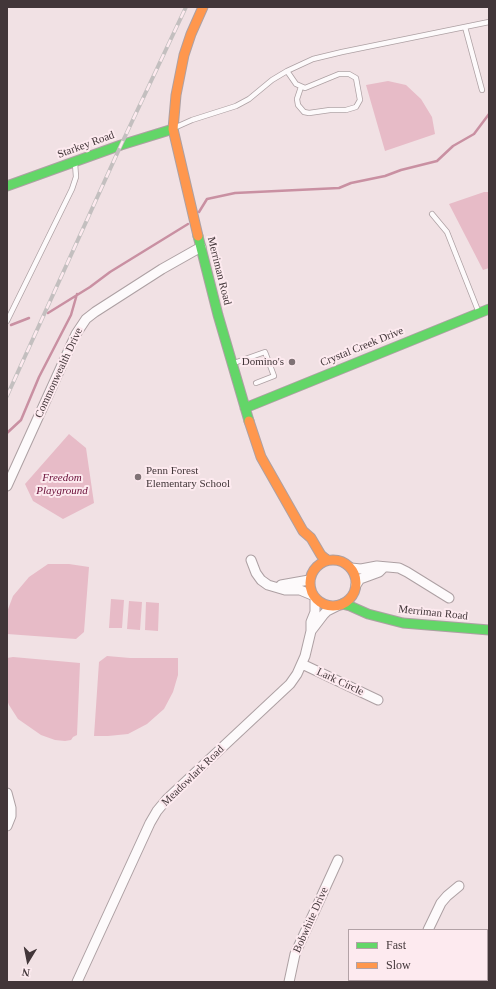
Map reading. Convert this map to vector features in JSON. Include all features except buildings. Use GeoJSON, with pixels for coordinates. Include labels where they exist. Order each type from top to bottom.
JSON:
{"type":"FeatureCollection","features":[{"type":"Feature","properties":{"kind":"main road","name":"Merriman Road"},"geometry":{"type":"LineString","coordinates":[[203,7],[191,34],[184,55],[176,95],[173,129],[201,247],[250,429],[261,457],[303,531],[305,541],[313,557],[315,567]]}},
{"type":"Feature","properties":{"kind":"main road","name":"Starkey Road"},"geometry":{"type":"LineString","coordinates":[[7,186],[121,145],[173,129]]}},
{"type":"Feature","properties":{"kind":"main road","name":"Crystal Creek Drive"},"geometry":{"type":"LineString","coordinates":[[245,408],[489,308]]}},
{"type":"Feature","properties":{"kind":"main road","name":"Merriman Road"},"geometry":{"type":"LineString","coordinates":[[303,531],[311,538],[321,555],[327,560]]}},
{"type":"Feature","properties":{"kind":"main road"},"geometry":{"type":"LineString","coordinates":[[327,560],[340,561],[351,568],[354,573],[356,587],[350,598],[339,605],[325,605],[314,597],[310,590],[309,580],[315,567],[327,560]]}},
{"type":"Feature","properties":{"kind":"main road","name":"Merriman Road"},"geometry":{"type":"LineString","coordinates":[[356,587],[360,602],[375,616]]}},
{"type":"Feature","properties":{"kind":"main road","name":"Merriman Road"},"geometry":{"type":"LineString","coordinates":[[339,605],[350,606],[368,614],[403,623],[489,630]]}},
{"type":"Feature","properties":{"kind":"street","name":"Commonwealth Drive"},"geometry":{"type":"LineString","coordinates":[[7,486],[76,334],[86,319],[162,269],[201,247]]}},
{"type":"Feature","properties":{"kind":"street"},"geometry":{"type":"LineString","coordinates":[[251,560],[256,573],[261,580],[268,585],[285,590],[300,590],[314,597]]}},
{"type":"Feature","properties":{"kind":"street"},"geometry":{"type":"LineString","coordinates":[[351,568],[361,570],[377,566],[392,566],[407,572],[450,598]]}},
{"type":"Feature","properties":{"kind":"street"},"geometry":{"type":"LineString","coordinates":[[356,587],[360,579],[378,572],[384,567]]}},
{"type":"Feature","properties":{"kind":"street"},"geometry":{"type":"LineString","coordinates":[[276,587],[284,584],[309,580]]}},
{"type":"Feature","properties":{"kind":"street","name":"Meadowlark Road"},"geometry":{"type":"LineString","coordinates":[[77,982],[150,823],[157,811],[167,799],[290,684],[302,664],[311,631],[311,622],[315,612],[314,597]]}},
{"type":"Feature","properties":{"kind":"street","name":"Meadowlark Road"},"geometry":{"type":"LineString","coordinates":[[311,631],[327,610],[339,605]]}},
{"type":"Feature","properties":{"kind":"street","name":"Lark Circle"},"geometry":{"type":"LineString","coordinates":[[302,664],[378,700]]}},
{"type":"Feature","properties":{"kind":"street"},"geometry":{"type":"LineString","coordinates":[[7,793],[11,808],[7,826]]}},
{"type":"Feature","properties":{"kind":"street","name":"Bobwhite Drive"},"geometry":{"type":"LineString","coordinates":[[289,982],[295,954],[338,860]]}},
{"type":"Feature","properties":{"kind":"street"},"geometry":{"type":"LineString","coordinates":[[428,929],[441,903],[459,886]]}},
{"type":"Feature","properties":{"kind":"lane"},"geometry":{"type":"LineString","coordinates":[[173,129],[192,120],[236,106],[249,99],[287,70],[313,59],[489,22]]}},
{"type":"Feature","properties":{"kind":"lane"},"geometry":{"type":"LineString","coordinates":[[466,27],[482,90]]}},
{"type":"Feature","properties":{"kind":"lane"},"geometry":{"type":"LineString","coordinates":[[287,70],[296,84],[301,87],[309,87],[329,77],[339,74],[349,74],[356,78],[360,100],[359,104],[356,108],[346,110],[330,110],[309,113],[304,112],[298,105],[297,99],[301,87]]}},
{"type":"Feature","properties":{"kind":"lane"},"geometry":{"type":"LineString","coordinates":[[7,321],[72,189],[76,177],[75,161]]}},
{"type":"Feature","properties":{"kind":"lane"},"geometry":{"type":"LineString","coordinates":[[432,214],[447,232],[479,312]]}},
{"type":"Feature","properties":{"kind":"lane"},"geometry":{"type":"LineString","coordinates":[[232,364],[265,352],[274,376],[256,383]]}},
{"type":"Feature","properties":{"kind":"green space"},"geometry":{"type":"Polygon","coordinates":[[[388,81],[406,85],[421,99],[432,117],[435,134],[385,151],[366,85],[388,81]]]}},
{"type":"Feature","properties":{"kind":"green space"},"geometry":{"type":"Polygon","coordinates":[[[484,192],[489,192],[489,268],[483,270],[449,204],[484,192]]]}},
{"type":"Feature","properties":{"kind":"green space","name":"Freedom Playground"},"geometry":{"type":"Polygon","coordinates":[[[69,434],[86,448],[94,503],[63,519],[33,501],[25,484],[69,434]]]}},
{"type":"Feature","properties":{"kind":"green space"},"geometry":{"type":"Polygon","coordinates":[[[48,564],[69,564],[89,567],[84,632],[76,639],[7,634],[7,612],[13,596],[29,577],[48,564]]]}},
{"type":"Feature","properties":{"kind":"green space"},"geometry":{"type":"Polygon","coordinates":[[[111,599],[124,600],[122,628],[109,628],[111,599]]]}},
{"type":"Feature","properties":{"kind":"green space"},"geometry":{"type":"Polygon","coordinates":[[[129,601],[142,602],[140,630],[127,629],[129,601]]]}},
{"type":"Feature","properties":{"kind":"green space"},"geometry":{"type":"Polygon","coordinates":[[[146,602],[159,603],[158,631],[145,630],[146,602]]]}},
{"type":"Feature","properties":{"kind":"green space"},"geometry":{"type":"Polygon","coordinates":[[[107,656],[130,658],[178,658],[178,675],[173,692],[164,709],[147,724],[128,734],[94,736],[99,662],[107,656]]]}},
{"type":"Feature","properties":{"kind":"green space"},"geometry":{"type":"Polygon","coordinates":[[[13,657],[80,663],[77,735],[71,740],[55,740],[41,735],[18,719],[7,700],[7,658],[13,657]]]}},
{"type":"Feature","properties":{"kind":"waterway"},"geometry":{"type":"LineString","coordinates":[[199,212],[207,199],[235,193],[339,188],[351,183],[385,176],[401,170],[437,161],[453,146],[474,134],[489,114]]}},
{"type":"Feature","properties":{"kind":"waterway"},"geometry":{"type":"LineString","coordinates":[[48,313],[90,287],[110,272],[188,224]]}},
{"type":"Feature","properties":{"kind":"waterway"},"geometry":{"type":"LineString","coordinates":[[7,433],[21,420],[39,377],[71,315],[77,294]]}},
{"type":"Feature","properties":{"kind":"waterway"},"geometry":{"type":"LineString","coordinates":[[11,325],[29,318]]}},
{"type":"Feature","properties":{"kind":"railway"},"geometry":{"type":"LineString","coordinates":[[7,396],[121,145],[186,7]]}},
{"type":"Feature","properties":{"kind":"traffic: fast"},"geometry":{"type":"LineString","coordinates":[[7,186],[121,145],[173,129]]}},
{"type":"Feature","properties":{"kind":"traffic: fast"},"geometry":{"type":"LineString","coordinates":[[198,236],[218,315],[249,421]]}},
{"type":"Feature","properties":{"kind":"traffic: fast"},"geometry":{"type":"LineString","coordinates":[[245,408],[489,309]]}},
{"type":"Feature","properties":{"kind":"traffic: fast"},"geometry":{"type":"LineString","coordinates":[[342,604],[368,614],[403,623],[489,630]]}},
{"type":"Feature","properties":{"kind":"traffic: slow"},"geometry":{"type":"LineString","coordinates":[[198,236],[173,129],[176,95],[184,55],[191,34],[203,7]]}},
{"type":"Feature","properties":{"kind":"traffic: slow"},"geometry":{"type":"LineString","coordinates":[[249,421],[261,457],[303,531],[311,538],[321,555],[327,560]]}},
{"type":"Feature","properties":{"kind":"traffic: slow"},"geometry":{"type":"LineString","coordinates":[[338,560],[350,566],[355,574],[356,583],[355,592],[350,600],[342,605],[328,606],[316,600],[311,592],[310,578],[316,566],[324,561],[338,560]]}},
{"type":"Feature","properties":{"kind":"place","name":"Domino's"},"geometry":{"type":"Point","coordinates":[292,362]}},
{"type":"Feature","properties":{"kind":"place","name":"Penn Forest Elementary School"},"geometry":{"type":"Point","coordinates":[138,477]}}]}
